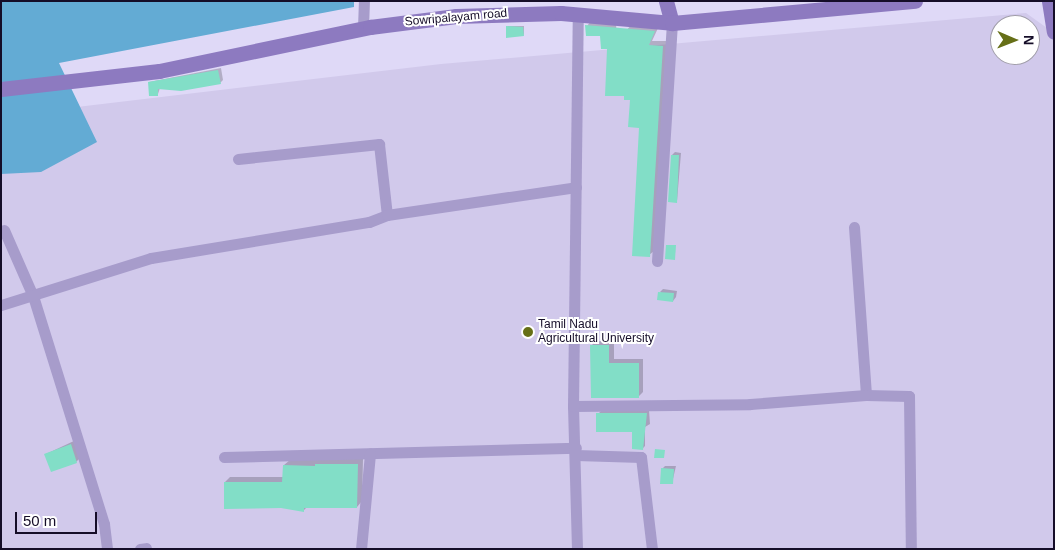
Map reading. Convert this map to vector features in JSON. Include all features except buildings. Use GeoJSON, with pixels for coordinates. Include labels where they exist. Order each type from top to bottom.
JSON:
{"type":"FeatureCollection","features":[{"type":"Feature","properties":{"kind":"street"},"geometry":{"type":"LineString","coordinates":[[364,1],[364,28]]}},
{"type":"Feature","properties":{"kind":"street"},"geometry":{"type":"LineString","coordinates":[[657,261],[672,23],[666,1]]}},
{"type":"Feature","properties":{"kind":"street","name":"Sowripalayam road"},"geometry":{"type":"LineString","coordinates":[[1,89],[159,71],[364,28],[456,16],[578,14],[672,23],[807,6],[915,1]]}},
{"type":"Feature","properties":{"kind":"street"},"geometry":{"type":"LineString","coordinates":[[1049,1],[1054,32]]}},
{"type":"Feature","properties":{"kind":"street"},"geometry":{"type":"LineString","coordinates":[[577,549],[576,451],[573,406],[578,14]]}},
{"type":"Feature","properties":{"kind":"street"},"geometry":{"type":"LineString","coordinates":[[238,159],[379,144],[386,215]]}},
{"type":"Feature","properties":{"kind":"street"},"geometry":{"type":"LineString","coordinates":[[1,305],[151,258],[369,222],[386,215],[576,187]]}},
{"type":"Feature","properties":{"kind":"street"},"geometry":{"type":"LineString","coordinates":[[854,227],[866,395]]}},
{"type":"Feature","properties":{"kind":"street"},"geometry":{"type":"LineString","coordinates":[[4,230],[32,296],[93,487],[107,549]]}},
{"type":"Feature","properties":{"kind":"street"},"geometry":{"type":"LineString","coordinates":[[573,406],[750,404],[866,395],[909,396],[912,549]]}},
{"type":"Feature","properties":{"kind":"street"},"geometry":{"type":"LineString","coordinates":[[224,457],[370,453],[576,451],[641,457],[652,549]]}},
{"type":"Feature","properties":{"kind":"street"},"geometry":{"type":"LineString","coordinates":[[360,549],[370,453]]}},
{"type":"Feature","properties":{"kind":"street"},"geometry":{"type":"LineString","coordinates":[[140,549],[146,548]]}},
{"type":"Feature","properties":{"kind":"shaded area","name":"Tamil Nadu Agricultural University"},"geometry":{"type":"Polygon","coordinates":[[[1026,13],[1029,15],[1003,15],[1026,13]]]}},
{"type":"Feature","properties":{"kind":"shaded area","name":"Tamil Nadu Agricultural University"},"geometry":{"type":"Polygon","coordinates":[[[1054,15],[1054,549],[1,549],[1,116],[441,64],[990,16],[990,65],[1040,65],[1040,23],[1047,28],[1054,15]]]}},
{"type":"Feature","properties":{"kind":"water"},"geometry":{"type":"Polygon","coordinates":[[[1,1],[354,1],[354,7],[59,63],[97,142],[41,172],[1,174],[1,1]]]}},
{"type":"Feature","properties":{"kind":"place","name":"Tamil Nadu Agricultural University"},"geometry":{"type":"Point","coordinates":[528,332]}}]}
